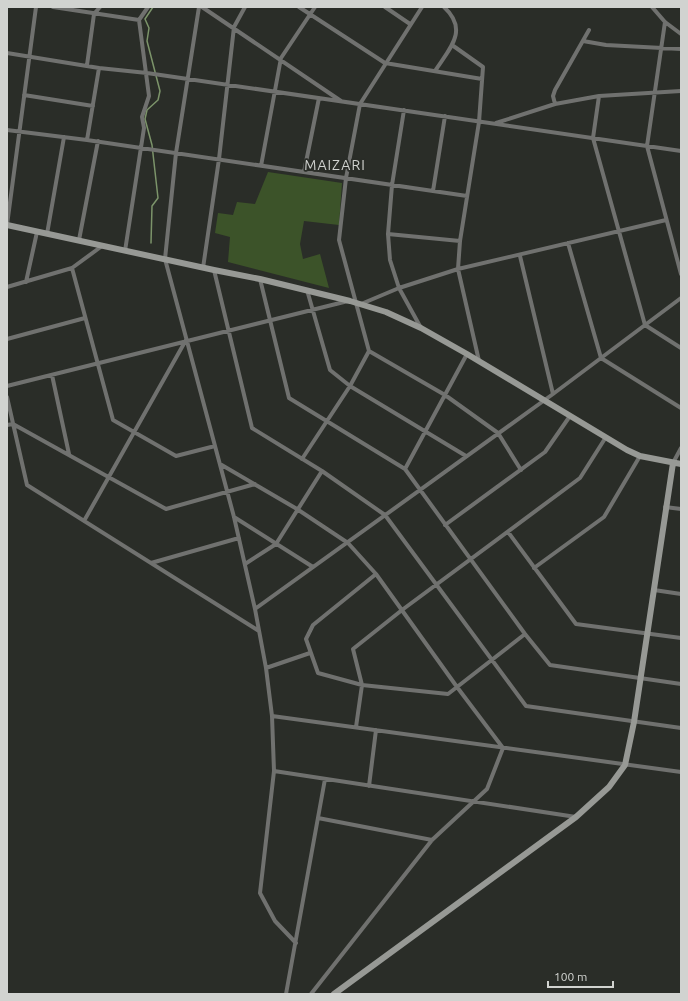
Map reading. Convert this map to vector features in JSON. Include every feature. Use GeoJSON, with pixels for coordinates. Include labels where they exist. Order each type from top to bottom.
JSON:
{"type":"FeatureCollection","features":[{"type":"Feature","properties":{"kind":"main road"},"geometry":{"type":"LineString","coordinates":[[7,225],[260,279],[355,302],[386,312],[421,328],[468,354],[570,416],[640,456],[681,464]]}},
{"type":"Feature","properties":{"kind":"main road"},"geometry":{"type":"LineString","coordinates":[[334,994],[576,817],[609,787],[625,765],[641,679],[673,463]]}},
{"type":"Feature","properties":{"kind":"street"},"geometry":{"type":"LineString","coordinates":[[7,225],[36,7]]}},
{"type":"Feature","properties":{"kind":"street"},"geometry":{"type":"LineString","coordinates":[[53,7],[139,20]]}},
{"type":"Feature","properties":{"kind":"street"},"geometry":{"type":"LineString","coordinates":[[87,65],[94,14],[100,7]]}},
{"type":"Feature","properties":{"kind":"street"},"geometry":{"type":"LineString","coordinates":[[125,251],[144,128],[142,117],[149,96],[139,20],[148,7]]}},
{"type":"Feature","properties":{"kind":"street"},"geometry":{"type":"LineString","coordinates":[[199,7],[176,153],[165,259],[234,517],[255,609],[266,668],[272,716],[274,771],[260,893],[275,921],[296,943]]}},
{"type":"Feature","properties":{"kind":"street"},"geometry":{"type":"LineString","coordinates":[[202,7],[281,58],[342,101]]}},
{"type":"Feature","properties":{"kind":"street"},"geometry":{"type":"LineString","coordinates":[[203,268],[219,159],[226,84],[234,27],[245,7]]}},
{"type":"Feature","properties":{"kind":"street"},"geometry":{"type":"LineString","coordinates":[[299,7],[385,63],[482,79]]}},
{"type":"Feature","properties":{"kind":"street"},"geometry":{"type":"LineString","coordinates":[[261,166],[273,91],[281,58],[315,7]]}},
{"type":"Feature","properties":{"kind":"street"},"geometry":{"type":"LineString","coordinates":[[385,7],[410,24]]}},
{"type":"Feature","properties":{"kind":"street"},"geometry":{"type":"LineString","coordinates":[[422,7],[360,104],[346,178],[339,240],[369,351],[445,395],[498,433],[521,470]]}},
{"type":"Feature","properties":{"kind":"street"},"geometry":{"type":"LineString","coordinates":[[435,71],[452,45],[457,33],[457,25],[452,14],[444,7]]}},
{"type":"Feature","properties":{"kind":"street"},"geometry":{"type":"LineString","coordinates":[[652,7],[665,22],[681,34]]}},
{"type":"Feature","properties":{"kind":"street"},"geometry":{"type":"LineString","coordinates":[[665,22],[647,146],[681,274]]}},
{"type":"Feature","properties":{"kind":"street"},"geometry":{"type":"LineString","coordinates":[[555,104],[553,96],[555,90],[590,30]]}},
{"type":"Feature","properties":{"kind":"street"},"geometry":{"type":"LineString","coordinates":[[583,41],[606,45],[681,49]]}},
{"type":"Feature","properties":{"kind":"street"},"geometry":{"type":"LineString","coordinates":[[452,45],[483,67],[479,122],[460,241],[458,269],[479,362]]}},
{"type":"Feature","properties":{"kind":"street"},"geometry":{"type":"LineString","coordinates":[[7,53],[29,58],[187,78],[681,151]]}},
{"type":"Feature","properties":{"kind":"street"},"geometry":{"type":"LineString","coordinates":[[87,140],[99,68]]}},
{"type":"Feature","properties":{"kind":"street"},"geometry":{"type":"LineString","coordinates":[[493,123],[555,104],[599,96],[681,91]]}},
{"type":"Feature","properties":{"kind":"street"},"geometry":{"type":"LineString","coordinates":[[24,95],[93,106]]}},
{"type":"Feature","properties":{"kind":"street"},"geometry":{"type":"LineString","coordinates":[[599,96],[593,138],[645,326],[681,348]]}},
{"type":"Feature","properties":{"kind":"street"},"geometry":{"type":"LineString","coordinates":[[304,172],[319,98]]}},
{"type":"Feature","properties":{"kind":"street"},"geometry":{"type":"LineString","coordinates":[[404,110],[392,185],[388,234],[390,260],[399,288],[421,328]]}},
{"type":"Feature","properties":{"kind":"street"},"geometry":{"type":"LineString","coordinates":[[433,191],[445,116]]}},
{"type":"Feature","properties":{"kind":"street"},"geometry":{"type":"LineString","coordinates":[[7,130],[98,141],[467,196]]}},
{"type":"Feature","properties":{"kind":"street"},"geometry":{"type":"LineString","coordinates":[[47,234],[64,137]]}},
{"type":"Feature","properties":{"kind":"street"},"geometry":{"type":"LineString","coordinates":[[79,240],[98,141]]}},
{"type":"Feature","properties":{"kind":"street"},"geometry":{"type":"LineString","coordinates":[[7,386],[186,340],[311,310],[355,302],[458,269],[520,256],[666,220]]}},
{"type":"Feature","properties":{"kind":"street"},"geometry":{"type":"LineString","coordinates":[[26,282],[37,232]]}},
{"type":"Feature","properties":{"kind":"street"},"geometry":{"type":"LineString","coordinates":[[388,234],[460,241]]}},
{"type":"Feature","properties":{"kind":"street"},"geometry":{"type":"LineString","coordinates":[[568,243],[601,358],[681,408]]}},
{"type":"Feature","properties":{"kind":"street"},"geometry":{"type":"LineString","coordinates":[[7,287],[72,268],[103,245]]}},
{"type":"Feature","properties":{"kind":"street"},"geometry":{"type":"LineString","coordinates":[[520,256],[553,394]]}},
{"type":"Feature","properties":{"kind":"street"},"geometry":{"type":"LineString","coordinates":[[72,268],[113,420],[176,456],[215,446]]}},
{"type":"Feature","properties":{"kind":"street"},"geometry":{"type":"LineString","coordinates":[[214,270],[252,428],[322,471],[385,515],[438,584],[490,660],[526,706],[681,728]]}},
{"type":"Feature","properties":{"kind":"street"},"geometry":{"type":"LineString","coordinates":[[260,279],[289,398],[405,470],[525,634],[550,665],[681,684]]}},
{"type":"Feature","properties":{"kind":"street"},"geometry":{"type":"LineString","coordinates":[[307,290],[311,310],[330,370],[350,386],[466,456]]}},
{"type":"Feature","properties":{"kind":"street"},"geometry":{"type":"LineString","coordinates":[[255,609],[348,543],[544,399],[553,394],[681,298]]}},
{"type":"Feature","properties":{"kind":"street"},"geometry":{"type":"LineString","coordinates":[[7,339],[85,318]]}},
{"type":"Feature","properties":{"kind":"street"},"geometry":{"type":"LineString","coordinates":[[84,521],[186,340]]}},
{"type":"Feature","properties":{"kind":"street"},"geometry":{"type":"LineString","coordinates":[[302,459],[350,386],[369,351]]}},
{"type":"Feature","properties":{"kind":"street"},"geometry":{"type":"LineString","coordinates":[[405,470],[468,354]]}},
{"type":"Feature","properties":{"kind":"street"},"geometry":{"type":"LineString","coordinates":[[52,375],[69,454]]}},
{"type":"Feature","properties":{"kind":"street"},"geometry":{"type":"LineString","coordinates":[[7,397],[27,485],[259,631]]}},
{"type":"Feature","properties":{"kind":"street"},"geometry":{"type":"LineString","coordinates":[[445,525],[544,452],[570,416]]}},
{"type":"Feature","properties":{"kind":"street"},"geometry":{"type":"LineString","coordinates":[[7,425],[13,424],[166,509],[255,484]]}},
{"type":"Feature","properties":{"kind":"street"},"geometry":{"type":"LineString","coordinates":[[356,727],[362,684],[353,649],[402,610],[580,478],[606,437]]}},
{"type":"Feature","properties":{"kind":"street"},"geometry":{"type":"LineString","coordinates":[[673,463],[681,448]]}},
{"type":"Feature","properties":{"kind":"street"},"geometry":{"type":"LineString","coordinates":[[534,568],[604,518],[640,456]]}},
{"type":"Feature","properties":{"kind":"street"},"geometry":{"type":"LineString","coordinates":[[220,464],[297,509],[348,543],[376,574],[503,748]]}},
{"type":"Feature","properties":{"kind":"street"},"geometry":{"type":"LineString","coordinates":[[245,564],[276,544],[322,471]]}},
{"type":"Feature","properties":{"kind":"street"},"geometry":{"type":"LineString","coordinates":[[666,507],[681,509]]}},
{"type":"Feature","properties":{"kind":"street"},"geometry":{"type":"LineString","coordinates":[[234,517],[313,567]]}},
{"type":"Feature","properties":{"kind":"street"},"geometry":{"type":"LineString","coordinates":[[508,532],[576,624],[681,638]]}},
{"type":"Feature","properties":{"kind":"street"},"geometry":{"type":"LineString","coordinates":[[151,563],[239,538]]}},
{"type":"Feature","properties":{"kind":"street"},"geometry":{"type":"LineString","coordinates":[[376,574],[313,625],[306,639],[318,673],[362,684],[448,694],[525,634]]}},
{"type":"Feature","properties":{"kind":"street"},"geometry":{"type":"LineString","coordinates":[[654,590],[681,594]]}},
{"type":"Feature","properties":{"kind":"street"},"geometry":{"type":"LineString","coordinates":[[266,668],[310,653]]}},
{"type":"Feature","properties":{"kind":"street"},"geometry":{"type":"LineString","coordinates":[[272,716],[681,772]]}},
{"type":"Feature","properties":{"kind":"street"},"geometry":{"type":"LineString","coordinates":[[369,786],[376,730]]}},
{"type":"Feature","properties":{"kind":"street"},"geometry":{"type":"LineString","coordinates":[[311,994],[432,840],[487,789],[503,748]]}},
{"type":"Feature","properties":{"kind":"street"},"geometry":{"type":"LineString","coordinates":[[274,771],[576,817]]}},
{"type":"Feature","properties":{"kind":"street"},"geometry":{"type":"LineString","coordinates":[[286,994],[325,779]]}},
{"type":"Feature","properties":{"kind":"street"},"geometry":{"type":"LineString","coordinates":[[318,818],[432,840]]}},
{"type":"Feature","properties":{"kind":"green space"},"geometry":{"type":"Polygon","coordinates":[[[268,172],[342,183],[339,225],[304,221],[300,244],[303,259],[320,254],[329,288],[228,262],[230,237],[215,233],[218,213],[233,215],[237,202],[255,204],[268,172]]]}},
{"type":"Feature","properties":{"kind":"waterway"},"geometry":{"type":"LineString","coordinates":[[151,243],[152,206],[158,198],[152,145],[145,119],[147,110],[158,100],[160,91],[147,41],[149,28],[145,19],[153,7]]}},
{"type":"Feature","properties":{"kind":"district","name":"MAIZARI"},"geometry":{"type":"Point","coordinates":[335,165]}}]}
